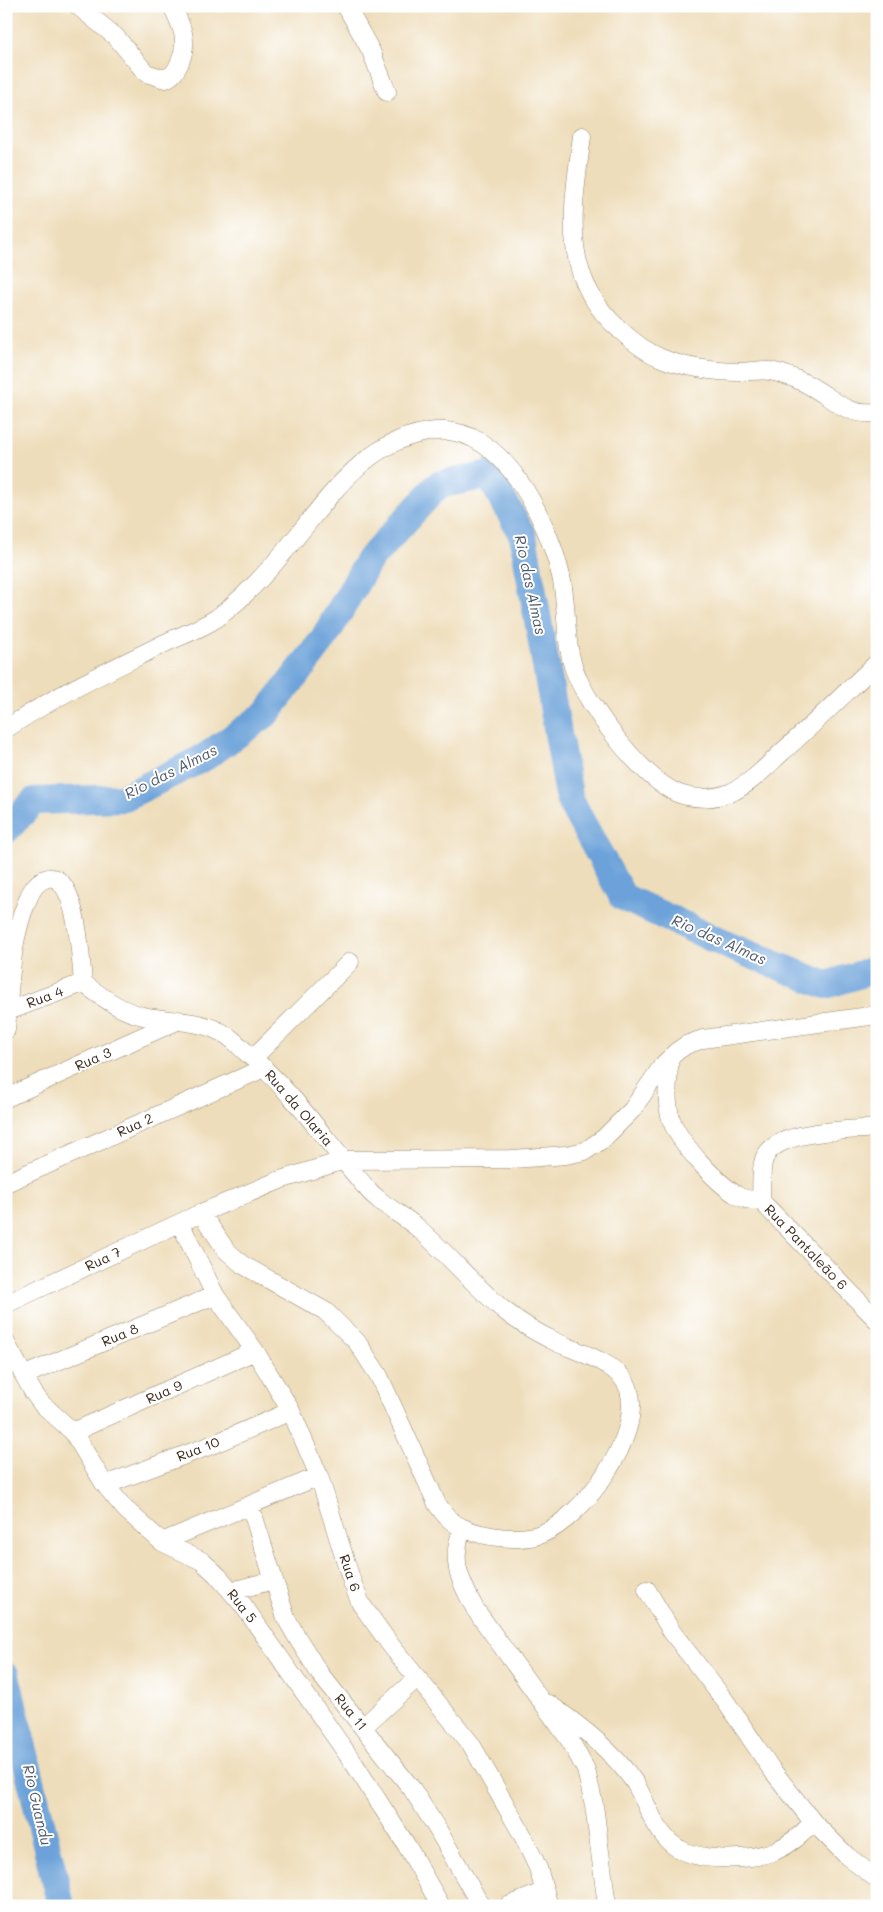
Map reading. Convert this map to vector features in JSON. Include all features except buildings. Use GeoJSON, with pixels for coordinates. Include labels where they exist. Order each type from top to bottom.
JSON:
{"type":"FeatureCollection","features":[{"type":"Feature","properties":{"kind":"street"},"geometry":{"type":"LineString","coordinates":[[78,6],[116,37],[146,73],[164,79],[172,76],[184,52],[184,34],[172,6]]}},
{"type":"Feature","properties":{"kind":"street"},"geometry":{"type":"LineString","coordinates":[[346,6],[371,51],[387,92]]}},
{"type":"Feature","properties":{"kind":"street"},"geometry":{"type":"LineString","coordinates":[[582,136],[572,225],[578,267],[590,296],[617,327],[633,341],[661,358],[723,371],[769,371],[811,386],[838,406],[866,414],[877,413]]}},
{"type":"Feature","properties":{"kind":"street"},"geometry":{"type":"LineString","coordinates":[[6,729],[125,663],[196,631],[216,618],[238,601],[282,555],[339,485],[369,456],[398,440],[438,431],[460,431],[480,440],[495,451],[516,478],[528,497],[554,553],[561,576],[573,666],[581,687],[630,753],[652,776],[677,793],[701,799],[731,792],[755,777],[877,663]]}},
{"type":"Feature","properties":{"kind":"street"},"geometry":{"type":"LineString","coordinates":[[6,1030],[10,971],[28,899],[41,880],[50,877],[63,886],[78,925],[82,983]]}},
{"type":"Feature","properties":{"kind":"street","name":"Rua 2"},"geometry":{"type":"LineString","coordinates":[[6,1183],[259,1063],[350,962]]}},
{"type":"Feature","properties":{"kind":"street","name":"Rua 4"},"geometry":{"type":"LineString","coordinates":[[8,1010],[82,983]]}},
{"type":"Feature","properties":{"kind":"street","name":"Rua da Olaria"},"geometry":{"type":"LineString","coordinates":[[82,983],[120,1009],[144,1016],[179,1020],[225,1034],[259,1063],[345,1160],[362,1184],[380,1203],[417,1228],[507,1312],[554,1341],[608,1366],[629,1388],[632,1408],[629,1423],[616,1459],[592,1490],[564,1519],[552,1529],[538,1535],[506,1537],[463,1528]]}},
{"type":"Feature","properties":{"kind":"street","name":"Rua 7"},"geometry":{"type":"LineString","coordinates":[[6,1304],[201,1213],[280,1180],[345,1160],[513,1159],[566,1155],[585,1151],[603,1139],[632,1110],[670,1058],[686,1044],[703,1039],[877,1015]]}},
{"type":"Feature","properties":{"kind":"street","name":"Rua 3"},"geometry":{"type":"LineString","coordinates":[[6,1098],[179,1020]]}},
{"type":"Feature","properties":{"kind":"street","name":"Rua Pantaleão 6"},"geometry":{"type":"LineString","coordinates":[[670,1058],[669,1112],[678,1132],[723,1184],[746,1199],[761,1201],[877,1320]]}},
{"type":"Feature","properties":{"kind":"street"},"geometry":{"type":"LineString","coordinates":[[761,1201],[763,1160],[768,1149],[774,1144],[795,1136],[877,1128]]}},
{"type":"Feature","properties":{"kind":"street"},"geometry":{"type":"LineString","coordinates":[[201,1213],[221,1244],[243,1266],[325,1311],[357,1342],[379,1376],[437,1504],[452,1522],[463,1528],[458,1540],[456,1555],[462,1582],[475,1609],[571,1742],[586,1770],[594,1805],[607,1906]]}},
{"type":"Feature","properties":{"kind":"street","name":"Rua 6"},"geometry":{"type":"LineString","coordinates":[[180,1223],[216,1295],[255,1351],[291,1411],[319,1476],[352,1582],[361,1604],[417,1678],[471,1744],[523,1836],[547,1898]]}},
{"type":"Feature","properties":{"kind":"street","name":"Rua 8"},"geometry":{"type":"LineString","coordinates":[[24,1375],[216,1295]]}},
{"type":"Feature","properties":{"kind":"street","name":"Rua 5"},"geometry":{"type":"LineString","coordinates":[[6,1343],[41,1403],[73,1432],[104,1485],[125,1509],[162,1542],[202,1561],[232,1591],[328,1724],[399,1832],[441,1906]]}},
{"type":"Feature","properties":{"kind":"street","name":"Rua 9"},"geometry":{"type":"LineString","coordinates":[[73,1432],[255,1351]]}},
{"type":"Feature","properties":{"kind":"street","name":"Rua 10"},"geometry":{"type":"LineString","coordinates":[[104,1485],[214,1444],[291,1411]]}},
{"type":"Feature","properties":{"kind":"street"},"geometry":{"type":"LineString","coordinates":[[162,1542],[319,1476]]}},
{"type":"Feature","properties":{"kind":"street","name":"Rua 11"},"geometry":{"type":"LineString","coordinates":[[250,1505],[286,1618],[309,1659],[428,1814],[481,1906]]}},
{"type":"Feature","properties":{"kind":"street"},"geometry":{"type":"LineString","coordinates":[[232,1591],[274,1580]]}},
{"type":"Feature","properties":{"kind":"street"},"geometry":{"type":"LineString","coordinates":[[647,1590],[672,1632],[726,1702],[759,1754],[814,1822],[847,1856],[877,1879]]}},
{"type":"Feature","properties":{"kind":"street"},"geometry":{"type":"LineString","coordinates":[[363,1727],[417,1678]]}},
{"type":"Feature","properties":{"kind":"street"},"geometry":{"type":"LineString","coordinates":[[538,1696],[586,1731],[619,1763],[642,1795],[664,1835],[682,1851],[710,1859],[774,1851],[800,1837],[814,1822]]}},
{"type":"Feature","properties":{"kind":"street"},"geometry":{"type":"LineString","coordinates":[[508,1906],[547,1898]]}},
{"type":"Feature","properties":{"kind":"waterway","name":"Rio das Almas"},"geometry":{"type":"LineString","coordinates":[[6,830],[34,801],[123,798],[205,757],[266,714],[323,640],[369,560],[438,485],[489,475],[523,536],[570,801],[623,897],[729,946],[826,985],[877,969]]}},
{"type":"Feature","properties":{"kind":"waterway","name":"Rio Guandu"},"geometry":{"type":"LineString","coordinates":[[6,1676],[61,1906]]}}]}
